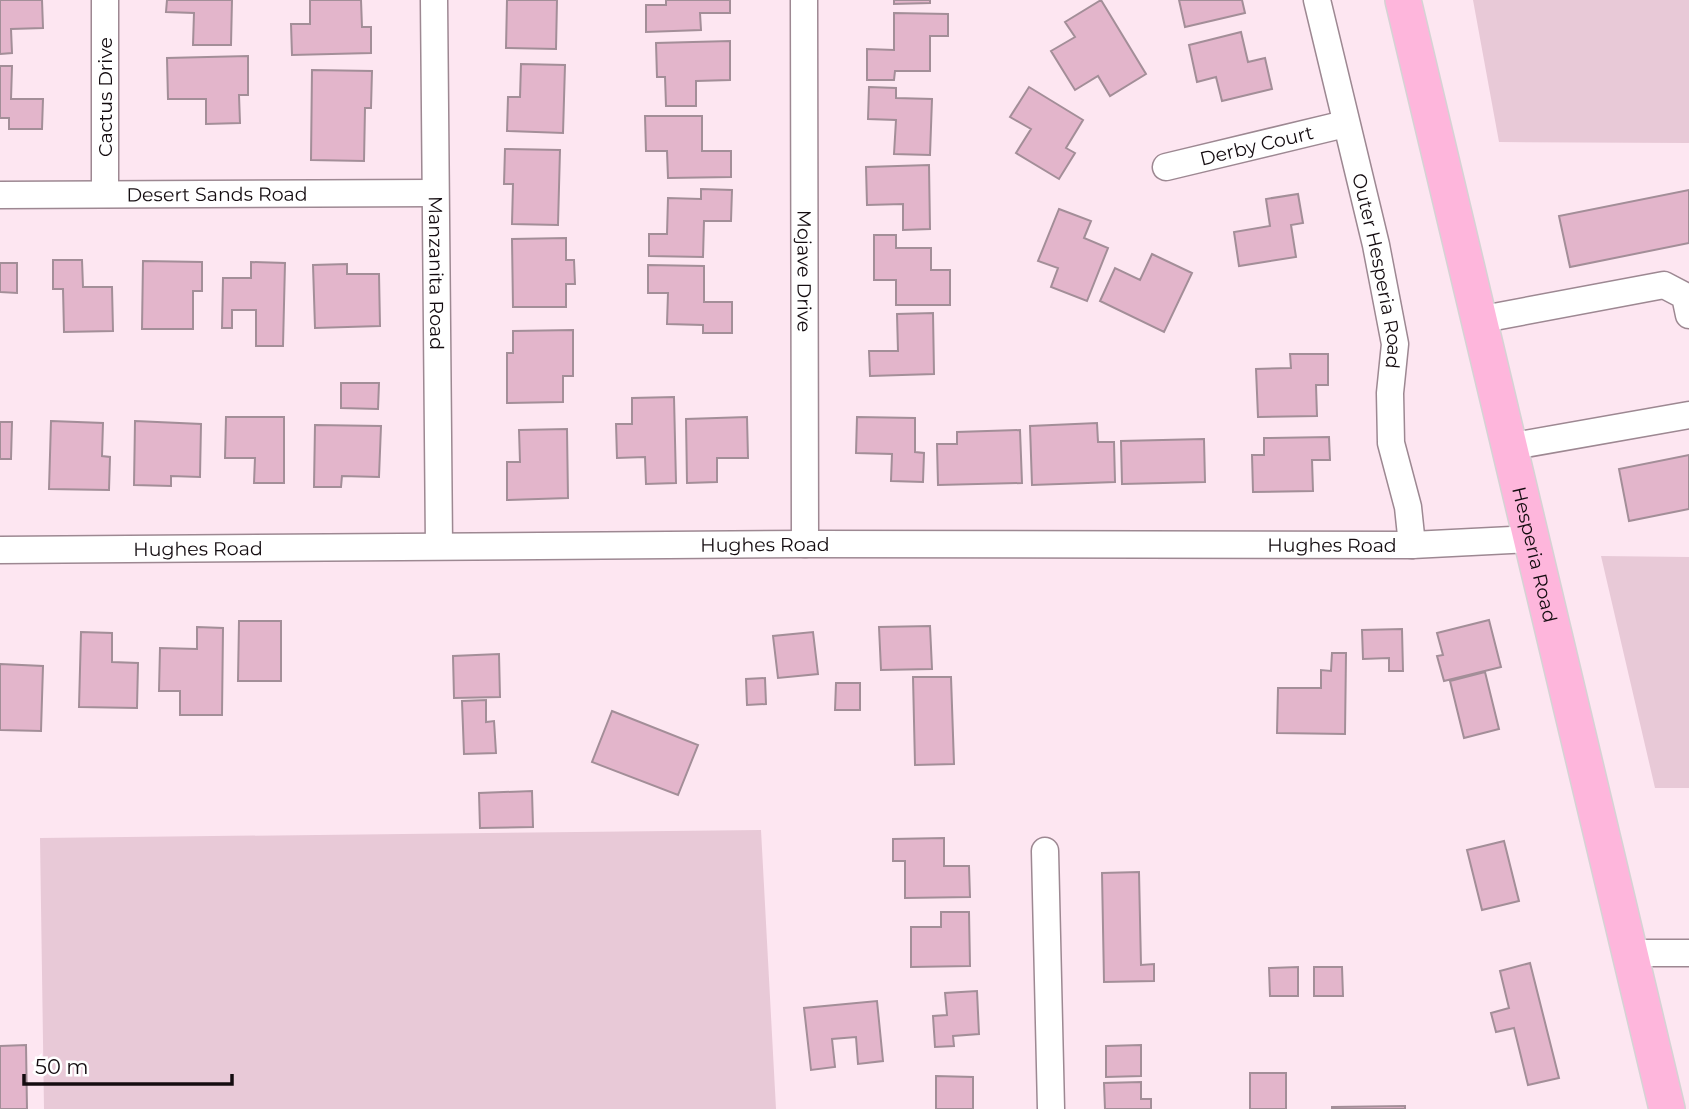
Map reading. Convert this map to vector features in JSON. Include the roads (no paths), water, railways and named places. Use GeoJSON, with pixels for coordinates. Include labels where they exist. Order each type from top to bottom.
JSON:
{"type":"FeatureCollection","features":[{"type":"Feature","properties":{"kind":"main road","name":"Hesperia Road"},"geometry":{"type":"LineString","coordinates":[[1403,0],[1667,1109]]}},
{"type":"Feature","properties":{"kind":"street","name":"Cactus Drive"},"geometry":{"type":"LineString","coordinates":[[105,0],[105,194]]}},
{"type":"Feature","properties":{"kind":"street","name":"Manzanita Road"},"geometry":{"type":"LineString","coordinates":[[434,0],[439,546]]}},
{"type":"Feature","properties":{"kind":"street","name":"Mojave Drive"},"geometry":{"type":"LineString","coordinates":[[804,0],[805,544]]}},
{"type":"Feature","properties":{"kind":"street","name":"Outer Hesperia Road"},"geometry":{"type":"LineString","coordinates":[[1317,0],[1376,245],[1395,344],[1390,393],[1391,443],[1408,507],[1412,544]]}},
{"type":"Feature","properties":{"kind":"street","name":"Derby Court"},"geometry":{"type":"LineString","coordinates":[[1166,167],[1345,124]]}},
{"type":"Feature","properties":{"kind":"street","name":"Desert Sands Road"},"geometry":{"type":"LineString","coordinates":[[0,195],[434,193]]}},
{"type":"Feature","properties":{"kind":"street"},"geometry":{"type":"LineString","coordinates":[[1478,320],[1664,285],[1685,296],[1689,315]]}},
{"type":"Feature","properties":{"kind":"street"},"geometry":{"type":"LineString","coordinates":[[1508,447],[1689,415]]}},
{"type":"Feature","properties":{"kind":"street","name":"Hughes Road"},"geometry":{"type":"LineString","coordinates":[[0,550],[805,544],[1412,544],[1531,538]]}},
{"type":"Feature","properties":{"kind":"street"},"geometry":{"type":"LineString","coordinates":[[1045,851],[1051,1109]]}},
{"type":"Feature","properties":{"kind":"street"},"geometry":{"type":"LineString","coordinates":[[1632,953],[1689,953]]}}]}
